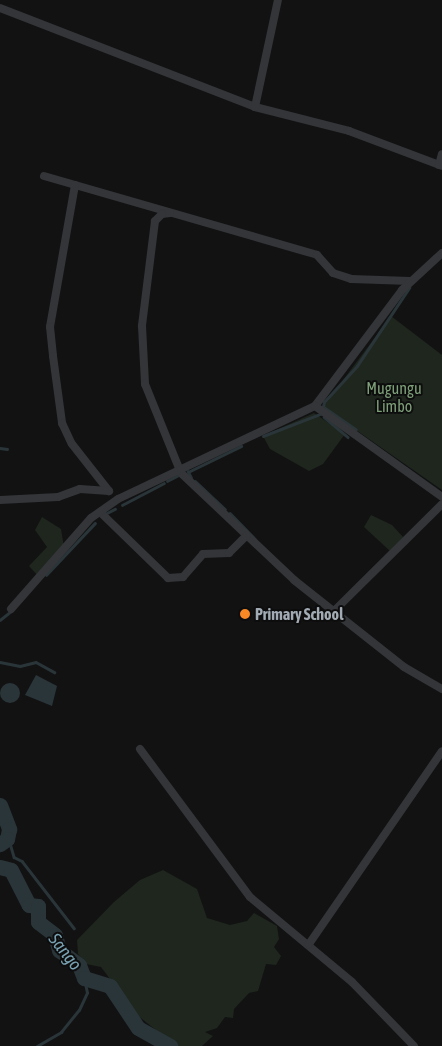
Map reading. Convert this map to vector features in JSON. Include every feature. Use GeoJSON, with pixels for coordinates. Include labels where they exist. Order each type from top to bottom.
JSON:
{"type":"FeatureCollection","features":[{"type":"Feature","properties":{"kind":"street"},"geometry":{"type":"LineString","coordinates":[[255,107],[278,0]]}},
{"type":"Feature","properties":{"kind":"street"},"geometry":{"type":"LineString","coordinates":[[0,8],[255,107],[349,131],[441,166],[442,154]]}},
{"type":"Feature","properties":{"kind":"street"},"geometry":{"type":"LineString","coordinates":[[44,176],[170,214],[318,255],[333,273],[351,279],[410,281]]}},
{"type":"Feature","properties":{"kind":"street"},"geometry":{"type":"LineString","coordinates":[[75,185],[50,327],[52,356],[62,423],[72,444],[109,491],[118,499]]}},
{"type":"Feature","properties":{"kind":"street"},"geometry":{"type":"LineString","coordinates":[[145,205],[155,221]]}},
{"type":"Feature","properties":{"kind":"street"},"geometry":{"type":"LineString","coordinates":[[170,214],[162,214],[155,221],[142,326],[145,384],[181,473],[247,535],[334,612],[404,668],[442,689]]}},
{"type":"Feature","properties":{"kind":"street"},"geometry":{"type":"LineString","coordinates":[[11,609],[100,512],[118,499],[181,473],[315,406],[410,281],[442,253]]}},
{"type":"Feature","properties":{"kind":"street"},"geometry":{"type":"LineString","coordinates":[[315,406],[442,498]]}},
{"type":"Feature","properties":{"kind":"street"},"geometry":{"type":"LineString","coordinates":[[0,500],[58,496],[80,489],[109,491]]}},
{"type":"Feature","properties":{"kind":"street"},"geometry":{"type":"LineString","coordinates":[[334,612],[442,504]]}},
{"type":"Feature","properties":{"kind":"street"},"geometry":{"type":"LineString","coordinates":[[100,512],[146,559],[176,579],[203,554],[229,553],[247,535]]}},
{"type":"Feature","properties":{"kind":"street"},"geometry":{"type":"LineString","coordinates":[[140,749],[250,897],[309,944],[414,1046]]}},
{"type":"Feature","properties":{"kind":"street"},"geometry":{"type":"LineString","coordinates":[[309,944],[442,751]]}},
{"type":"Feature","properties":{"kind":"green space","name":"Mugungu Limbo"},"geometry":{"type":"Polygon","coordinates":[[[391,316],[442,355],[442,490],[323,407],[391,316]]]}},
{"type":"Feature","properties":{"kind":"green space"},"geometry":{"type":"Polygon","coordinates":[[[314,413],[345,434],[323,464],[309,471],[270,449],[263,436],[314,413]]]}},
{"type":"Feature","properties":{"kind":"green space"},"geometry":{"type":"Polygon","coordinates":[[[371,515],[392,525],[404,538],[390,551],[364,527],[371,515]]]}},
{"type":"Feature","properties":{"kind":"green space"},"geometry":{"type":"Polygon","coordinates":[[[42,517],[61,529],[65,553],[38,576],[29,566],[47,547],[35,530],[42,517]]]}},
{"type":"Feature","properties":{"kind":"green space"},"geometry":{"type":"Polygon","coordinates":[[[163,870],[197,889],[207,918],[230,925],[247,921],[254,913],[277,926],[279,939],[274,947],[281,956],[276,965],[266,964],[258,991],[249,993],[234,1009],[233,1018],[225,1017],[217,1028],[205,1032],[213,1036],[202,1046],[176,1046],[137,1015],[101,967],[86,964],[78,954],[77,940],[114,902],[140,880],[163,870]]]}},
{"type":"Feature","properties":{"kind":"shaded area"},"geometry":{"type":"Polygon","coordinates":[[[36,675],[57,686],[52,706],[25,695],[36,675]]]}},
{"type":"Feature","properties":{"kind":"shaded area"},"geometry":{"type":"Polygon","coordinates":[[[10,683],[17,686],[20,693],[17,700],[10,703],[3,700],[0,693],[3,686],[10,683]]]}},
{"type":"Feature","properties":{"kind":"waterway"},"geometry":{"type":"LineString","coordinates":[[356,430],[323,407],[324,402],[357,366],[409,288]]}},
{"type":"Feature","properties":{"kind":"waterway"},"geometry":{"type":"LineString","coordinates":[[263,436],[320,414]]}},
{"type":"Feature","properties":{"kind":"waterway"},"geometry":{"type":"LineString","coordinates":[[324,417],[348,437]]}},
{"type":"Feature","properties":{"kind":"waterway"},"geometry":{"type":"LineString","coordinates":[[191,478],[188,472],[241,446]]}},
{"type":"Feature","properties":{"kind":"waterway"},"geometry":{"type":"LineString","coordinates":[[0,448],[7,449]]}},
{"type":"Feature","properties":{"kind":"waterway"},"geometry":{"type":"LineString","coordinates":[[167,481],[177,476]]}},
{"type":"Feature","properties":{"kind":"waterway"},"geometry":{"type":"LineString","coordinates":[[195,481],[225,509]]}},
{"type":"Feature","properties":{"kind":"waterway"},"geometry":{"type":"LineString","coordinates":[[122,505],[164,483]]}},
{"type":"Feature","properties":{"kind":"waterway"},"geometry":{"type":"LineString","coordinates":[[105,514],[115,509]]}},
{"type":"Feature","properties":{"kind":"waterway"},"geometry":{"type":"LineString","coordinates":[[230,513],[255,539]]}},
{"type":"Feature","properties":{"kind":"waterway"},"geometry":{"type":"LineString","coordinates":[[46,575],[95,523]]}},
{"type":"Feature","properties":{"kind":"waterway"},"geometry":{"type":"LineString","coordinates":[[0,620],[11,611]]}},
{"type":"Feature","properties":{"kind":"waterway"},"geometry":{"type":"LineString","coordinates":[[0,662],[20,666],[36,662],[54,672]]}},
{"type":"Feature","properties":{"kind":"waterway","name":"Sango"},"geometry":{"type":"LineString","coordinates":[[0,805],[9,829],[7,839],[0,844]]}},
{"type":"Feature","properties":{"kind":"waterway"},"geometry":{"type":"LineString","coordinates":[[8,836],[14,857],[22,861],[74,928]]}},
{"type":"Feature","properties":{"kind":"waterway","name":"Sango"},"geometry":{"type":"LineString","coordinates":[[0,867],[11,870],[29,905],[38,906],[38,922],[55,935],[59,950],[79,965],[84,978],[110,986],[138,1028],[170,1046]]}},
{"type":"Feature","properties":{"kind":"waterway"},"geometry":{"type":"LineString","coordinates":[[37,1046],[61,1032],[79,1010],[87,993],[84,978]]}},
{"type":"Feature","properties":{"kind":"place","name":"Primary School"},"geometry":{"type":"Point","coordinates":[245,614]}}]}
